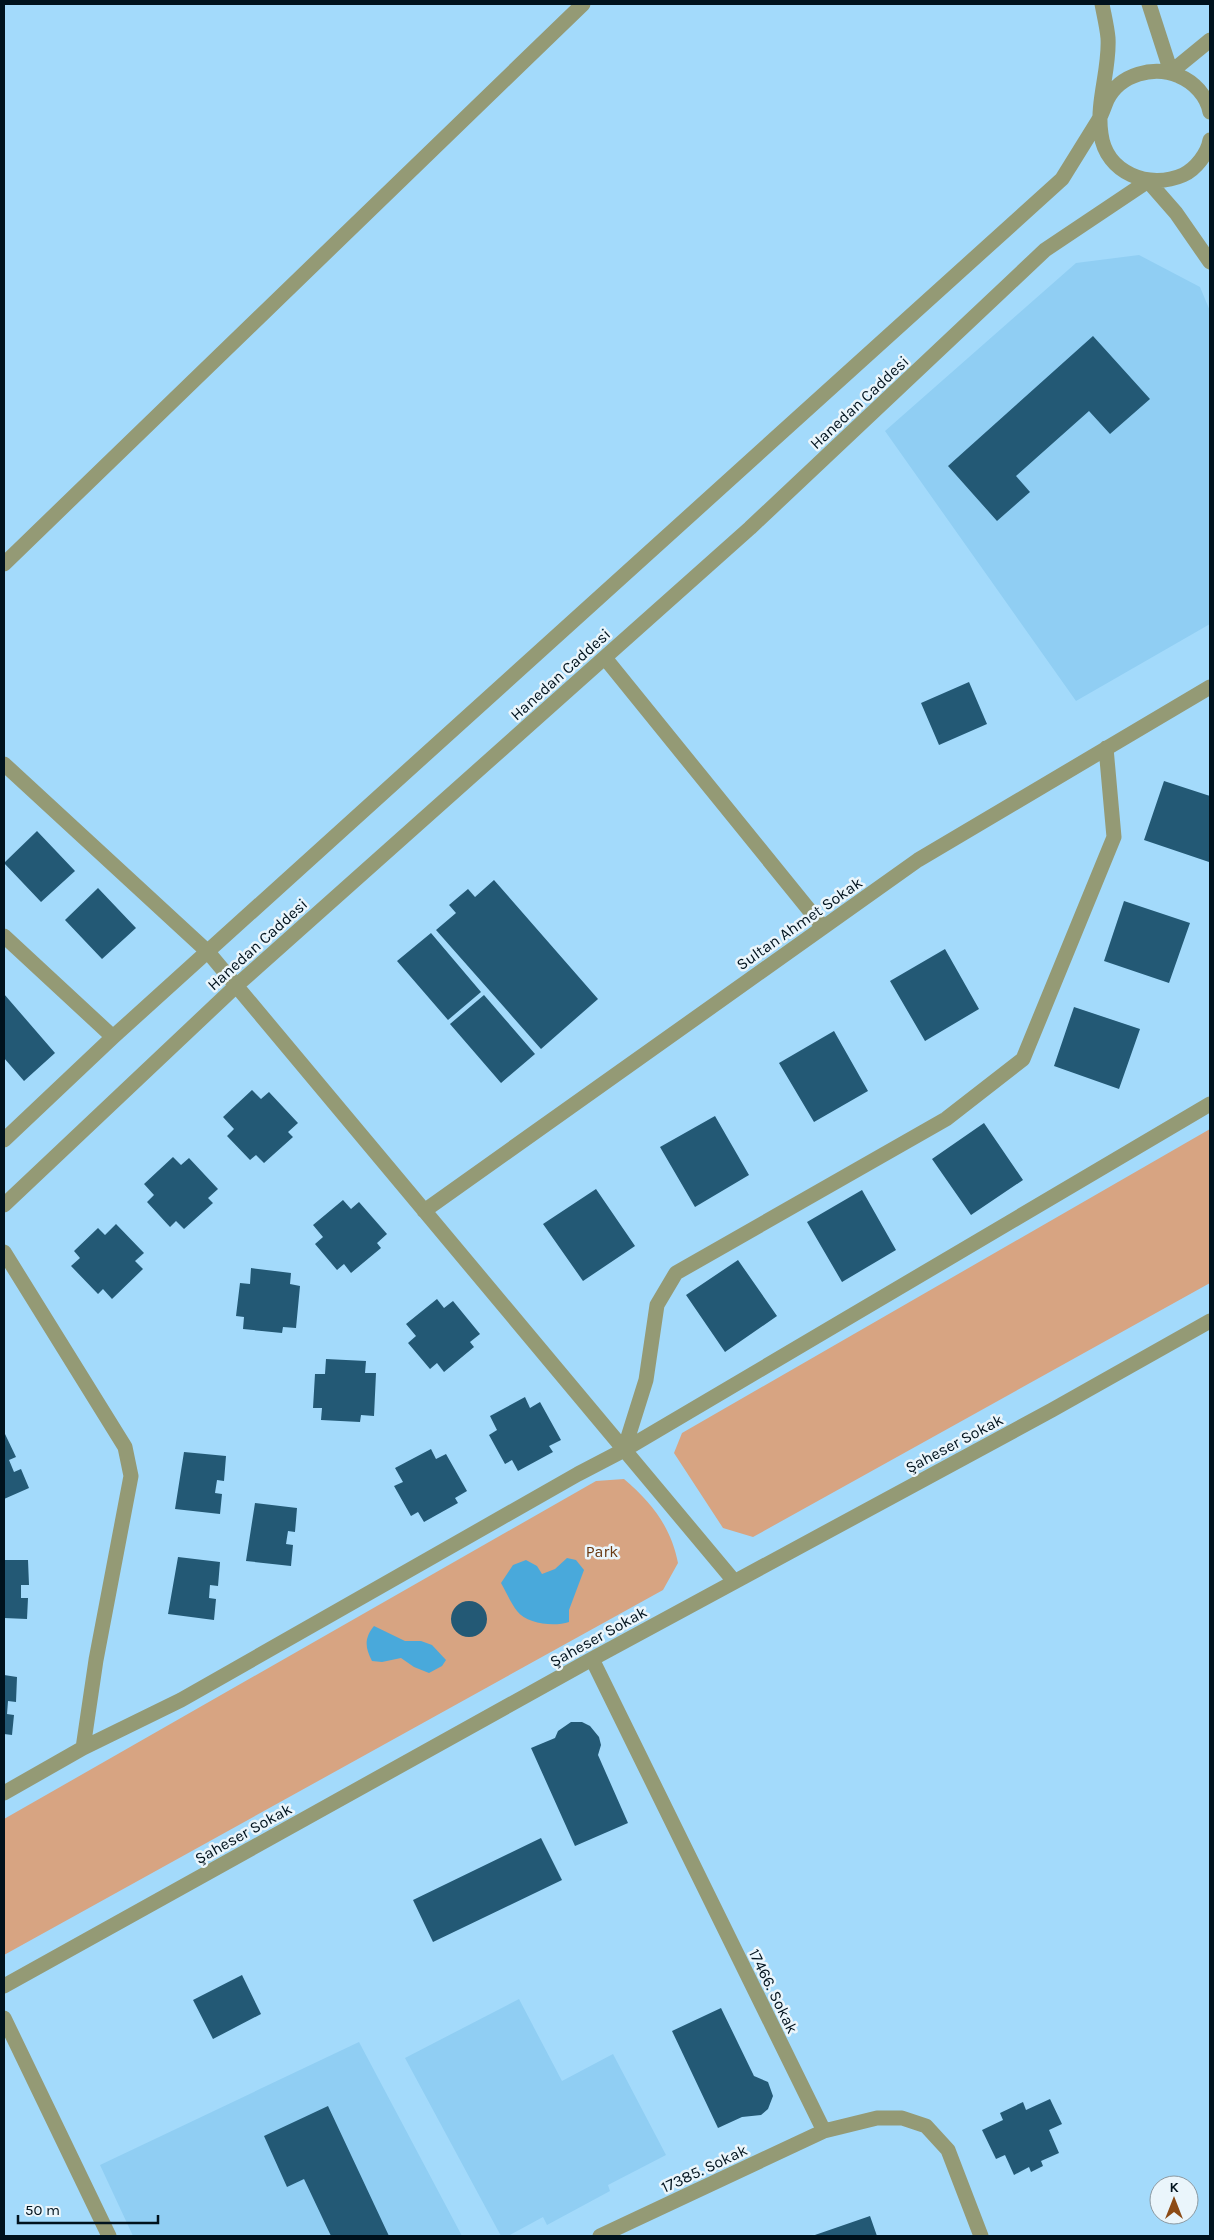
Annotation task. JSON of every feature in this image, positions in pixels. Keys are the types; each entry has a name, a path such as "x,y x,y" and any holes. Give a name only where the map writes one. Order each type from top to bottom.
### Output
{"street":[{"path":"4,564 583,4"},
{"path":"1102,4 1108,38 1101,134 1106,151 1116,165 1131,176 1148,181 1167,181 1185,174 1200,162 1210,140"},
{"path":"1149,4 1154,25 1171,72 1188,79 1201,92 1210,112"},
{"path":"1171,72 1210,40"},
{"name":"Hanedan Caddesi","path":"4,1140 113,1038 1062,179 1101,116 1108,99 1119,84 1135,74 1152,70 1171,72"},
{"path":"1148,181 1176,213 1210,262"},
{"name":"Hanedan Caddesi","path":"4,1205 236,986 750,528 1046,250 1148,181"},
{"path":"605,658 823,928"},
{"name":"Sultan Ahmet Sokak","path":"424,1211 918,860 1210,687"},
{"path":"624,1450 646,1380 657,1305 676,1273 946,1119 1023,1059 1114,837 1106,748"},
{"path":"4,764 208,952 734,1581"},
{"path":"4,936 113,1038"},
{"path":"4,1793 83,1748 181,1700 578,1474 624,1450 1210,1104"},
{"path":"4,1252 125,1447 131,1476 96,1660 83,1748"},
{"name":"Şaheser Sokak","path":"4,1986 592,1659 1052,1410 1210,1321"},
{"name":"17466. Sokak","path":"592,1659 824,2131"},
{"path":"4,2018 109,2236"},
{"path":"824,2131 877,2118 902,2118 926,2126 948,2150 981,2236"},
{"name":"17385. Sokak","path":"600,2236 824,2131"}],"shaded area":[{"path":"1139,255 1200,287 1210,311 1210,624 1076,701 885,431 1076,263"},
{"path":"567,1558 576,1560 584,1570 569,1610 569,1622 549,1624 534,1622 521,1615 501,1583 513,1565 526,1560 537,1566 542,1574 555,1569"},
{"path":"374,1626 405,1641 421,1641 432,1645 446,1660 442,1666 429,1673 414,1667 401,1658 382,1662 372,1661 368,1652 367,1639"},
{"path":"519,1999 562,2081 613,2054 666,2155 608,2185 610,2191 547,2225 543,2217 508,2236 501,2236 405,2058"},
{"path":"359,2042 462,2236 133,2236 100,2165"}],"green space":[{"path":"1210,1129 1210,1283 753,1537 723,1528 674,1453 682,1433"},
{"name":"Park","path":"624,1479 652,1507 671,1538 678,1563 663,1590 4,1955 4,1819 596,1481"}],"building":[{"path":"1093,336 1150,399 1110,434 1089,411 1016,476 1030,492 997,521 948,466"},
{"path":"969,682 987,724 939,745 921,703"},
{"path":"1164,781 1210,796 1209,862 1144,840"},
{"path":"37,831 75,871 41,902 4,863"},
{"path":"494,880 598,999 541,1049 436,930 456,913 449,905 468,889 475,897"},
{"path":"98,888 136,928 102,959 65,920"},
{"path":"1124,901 1190,923 1169,983 1104,961"},
{"path":"431,933 481,992 448,1020 397,961"},
{"path":"945,949 979,1009 925,1041 890,981"},
{"path":"4,994 55,1053 24,1081 4,1058"},
{"path":"484,995 535,1054 501,1083 450,1024"},
{"path":"1074,1007 1140,1029 1119,1089 1054,1066"},
{"path":"834,1031 868,1091 814,1122 779,1063"},
{"path":"252,1090 261,1099 269,1092 298,1123 288,1132 293,1137 264,1163 256,1155 250,1160 227,1136 234,1129 223,1117"},
{"path":"715,1116 749,1175 695,1207 660,1147"},
{"path":"984,1123 1023,1180 971,1215 932,1159"},
{"path":"173,1157 181,1165 189,1158 218,1189 208,1198 213,1203 184,1229 176,1221 170,1227 147,1202 154,1195 144,1184"},
{"path":"596,1189 635,1246 583,1281 543,1224"},
{"path":"862,1190 896,1250 842,1282 807,1222"},
{"path":"343,1200 351,1209 359,1202 387,1234 377,1243 381,1248 351,1273 344,1264 337,1270 315,1244 323,1237 313,1225"},
{"path":"116,1224 144,1253 135,1261 143,1269 112,1299 103,1289 98,1294 71,1266 80,1258 74,1251 98,1228 105,1235"},
{"path":"738,1260 777,1316 725,1352 686,1295"},
{"path":"251,1268 291,1273 290,1284 300,1286 296,1328 283,1327 282,1333 243,1329 244,1317 236,1316 240,1283 250,1284"},
{"path":"437,1299 444,1308 453,1301 480,1334 470,1342 474,1347 444,1372 437,1363 430,1369 408,1343 416,1336 406,1324"},
{"path":"326,1359 366,1361 365,1373 376,1373 374,1416 361,1415 360,1422 321,1420 322,1408 313,1408 315,1374 325,1374"},
{"path":"525,1397 530,1408 540,1402 561,1440 549,1446 553,1452 518,1471 512,1460 505,1464 489,1435 497,1430 490,1416"},
{"path":"5,1434 16,1457 9,1460 14,1472 21,1469 29,1488 4,1499"},
{"path":"431,1449 436,1459 446,1454 467,1491 455,1498 458,1503 424,1522 418,1512 411,1516 394,1486 403,1482 395,1468"},
{"path":"184,1452 226,1456 224,1481 217,1480 215,1493 222,1494 220,1514 175,1509"},
{"path":"255,1503 297,1508 295,1532 288,1531 286,1544 293,1545 291,1566 246,1561"},
{"path":"178,1557 220,1562 218,1586 210,1585 209,1598 216,1599 214,1620 168,1614"},
{"path":"4,1560 28,1560 29,1585 21,1585 21,1598 28,1598 27,1619 4,1618"},
{"path":"469,1601 476,1602 482,1606 486,1612 486,1626 482,1632 476,1636 469,1637 462,1636 456,1632 452,1626 451,1619 452,1612 456,1606 462,1602"},
{"path":"4,1675 17,1677 16,1702 8,1701 7,1714 14,1715 12,1735 4,1734"},
{"path":"571,1722 582,1722 590,1726 599,1737 601,1745 598,1755 628,1823 575,1846 531,1748 555,1738 558,1731"},
{"path":"541,1838 562,1880 433,1942 413,1900"},
{"path":"242,1975 261,2014 213,2039 193,2000"},
{"path":"721,2008 754,2076 768,2082 773,2096 768,2109 761,2115 742,2117 718,2128 672,2031"},
{"path":"1050,2099 1062,2124 1049,2130 1059,2153 1041,2161 1043,2166 1031,2172 1029,2167 1014,2175 1005,2155 996,2159 982,2130 1003,2120 1000,2113 1023,2102 1026,2110"},
{"path":"328,2106 389,2236 331,2236 304,2179 287,2187 264,2136"},
{"path":"870,2216 877,2236 812,2236"}]}
